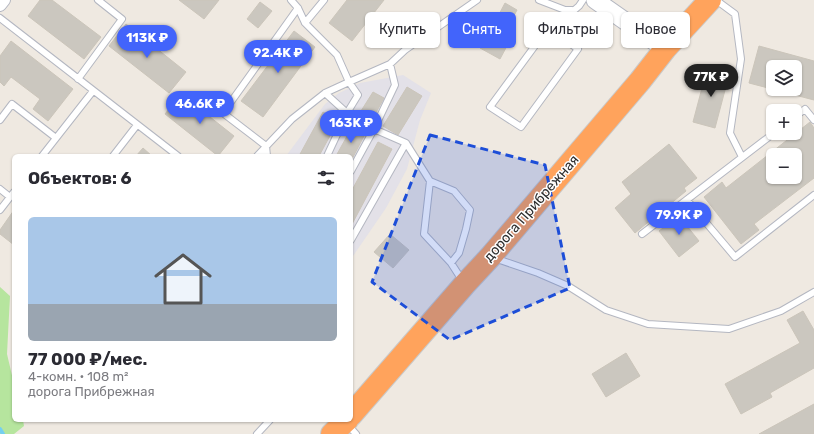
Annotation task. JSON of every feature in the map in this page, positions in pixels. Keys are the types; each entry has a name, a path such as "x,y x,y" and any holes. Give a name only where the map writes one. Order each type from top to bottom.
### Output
{"highway":[{"name":"дорога Прибрежная","path":"353,417 640,81 665,49 710,0"}],"street":[{"path":"0,5 4,0"},
{"path":"595,0 665,49"}],"lane":[{"path":"78,79 122,19 98,0"},
{"path":"291,0 298,8 305,23 337,55 358,95 347,113 328,154"},
{"path":"305,23 324,0"},
{"path":"259,154 292,119 325,93 390,64 405,50 477,0"},
{"path":"539,0 565,10 572,10 579,6 583,0"},
{"path":"716,0 735,14 741,59 730,133 742,157"},
{"path":"267,154 266,146 223,113 298,8"},
{"path":"0,18 175,154"},
{"path":"548,28 556,32 578,48 521,127 490,107 548,28"},
{"path":"353,167 374,129 395,85 390,64"},
{"path":"44,154 94,91"},
{"path":"325,93 347,113 374,129 406,143 430,181 454,190 470,210 460,253 451,263"},
{"path":"0,120 12,104 56,138"},
{"path":"802,111 805,109 814,120"},
{"path":"115,154 137,125"},
{"path":"642,234 766,139"},
{"path":"353,236 406,143"},
{"path":"430,181 424,234 451,263 465,284"},
{"path":"0,189 12,195 0,210"},
{"path":"687,200 735,256 814,195"},
{"path":"491,256 538,273 568,286 606,310 648,324 729,329 781,311 814,292"},
{"path":"257,434 268,422"}],"highlighted area":[{"path":"430,135 545,165 570,288 450,340 372,282"}],"shaded area":[{"path":"403,75 431,93 420,120 407,169 386,208 353,256 353,154 288,154 325,104 339,93 360,83"}],"green space":[{"path":"0,287 10,296 7,354 12,375 12,422 23,422 24,426 14,434 0,434"}],"building":[{"path":"40,0 52,0 101,37 84,59 28,16"},
{"path":"179,0 219,0 204,19"},
{"path":"347,0 384,0 375,12 365,12 365,24 352,41 329,23"},
{"path":"260,2 272,11 258,28 247,19"},
{"path":"505,3 517,10 516,12 500,12"},
{"path":"126,24 186,72 169,93 109,46"},
{"path":"294,31 315,47 263,117 241,101"},
{"path":"11,41 73,89 48,121 33,109 40,99 11,77 4,86 0,82 0,56"},
{"path":"759,46 814,61 814,100 799,96 802,96 802,60 766,60 766,87 749,83"},
{"path":"480,48 506,48 500,59"},
{"path":"707,69 729,75 715,128 693,122"},
{"path":"407,87 422,96 398,135 383,126"},
{"path":"373,92 384,98 373,118 361,111"},
{"path":"181,94 234,136 220,154 215,154 165,114"},
{"path":"323,112 338,121 320,154 300,154"},
{"path":"810,122 814,128 814,178 754,224 759,230 741,244 704,197 722,182 726,188 766,157 766,184 802,184 802,148 777,148 787,140 802,140 802,128"},
{"path":"351,129 364,136 353,157 353,154 337,154"},
{"path":"378,142 392,149 353,222 353,188"},
{"path":"669,144 697,178 684,188 686,191 635,233 615,208 631,194 622,182"},
{"path":"143,148 150,154 138,154"},
{"path":"12,213 12,243 0,234 0,230"},
{"path":"679,216 699,241 679,257 659,231"},
{"path":"390,234 409,250 393,268 374,252"},
{"path":"803,311 814,330 814,368 770,393 772,397 741,414 725,384 800,343 787,320"},
{"path":"626,353 640,376 606,397 592,374"},
{"path":"814,404 814,434 759,434"}],"waterway":[{"path":"0,429 3,434"}]}
